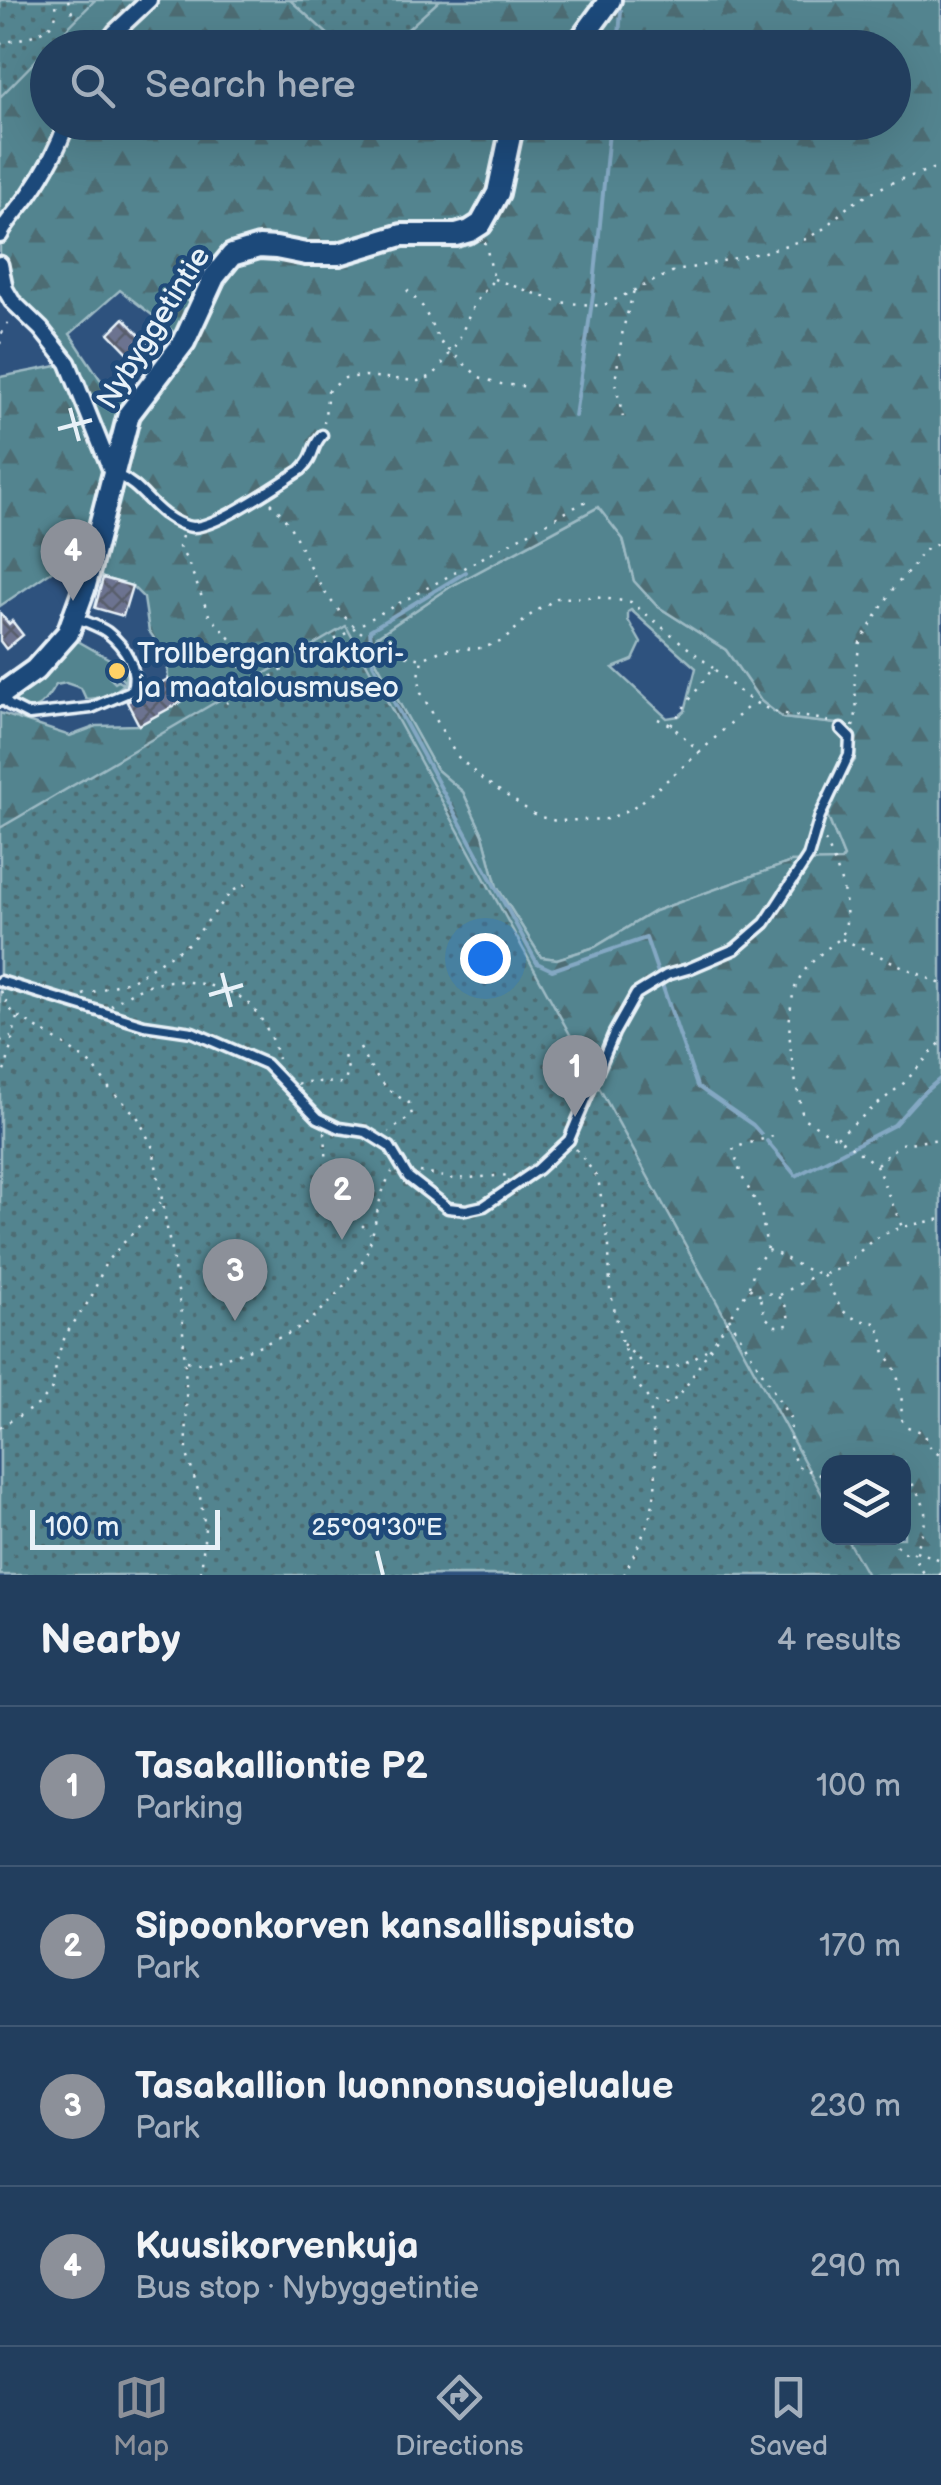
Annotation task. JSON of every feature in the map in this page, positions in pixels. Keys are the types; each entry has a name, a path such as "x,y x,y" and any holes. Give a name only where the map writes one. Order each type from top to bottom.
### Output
{"street":[{"path":"117,30 149,0"},
{"path":"588,30 610,0"},
{"path":"0,235 41,178 62,140"},
{"path":"481,224 498,193 509,140"},
{"name":"Nybyggetintie","path":"0,695 35,670 68,634 129,414 184,342 214,277 232,254 260,247 340,254 402,235 456,234 481,224"},
{"path":"0,264 12,301 68,363 112,473"}],"lane":[{"path":"112,473 133,482 164,514 194,528 223,517 301,470 312,460 314,443 322,434"},
{"path":"0,695 9,705 30,715 91,708 131,691 136,680 134,668 118,644 106,631 75,617"},
{"path":"0,981 144,1024 192,1032 266,1064 318,1118 339,1128 380,1138 418,1186 448,1208 484,1206 569,1140 614,1033 636,994 668,975 736,949 765,923 808,857 820,816 849,755 850,738 841,729"}],"path":[{"path":"43,30 54,20 58,8 55,0"},
{"path":"68,0 74,18"},
{"path":"0,44 30,37"},
{"path":"494,279 549,300 600,306 672,272 806,239 862,198 888,184 941,166"},
{"path":"481,224 494,279"},
{"path":"322,434 328,391 345,378 418,381 433,376 457,344 474,304 494,279"},
{"path":"623,417 615,382 623,329 635,288"},
{"path":"407,290 423,307 440,342 479,377 531,387"},
{"path":"0,344 3,330 18,307"},
{"path":"262,494 297,535 324,591 355,628 386,650 422,660 444,650 482,648 503,641 529,616 557,598 631,602 752,702 785,714 823,719 841,729"},
{"path":"226,703 590,499"},
{"path":"185,525 179,547 209,615 234,642 241,669 237,697"},
{"path":"850,738 858,710 854,679 860,642 922,552 941,542"},
{"path":"422,660 421,693 456,754 482,778 537,816 556,821 609,819 639,804 752,702"},
{"path":"670,725 712,668"},
{"path":"658,719 700,752"},
{"path":"818,826 838,866 847,919 841,938 810,964 796,984 790,1013 791,1055 804,1118 876,1165 902,1226"},
{"path":"78,1005 82,996 132,980 191,942 231,892 247,884"},
{"path":"841,938 941,984"},
{"path":"101,1012 158,982 204,984 246,1000 266,1024 285,1083 345,1082 348,1069 342,1049"},
{"path":"0,990 17,1016 94,1067 137,1116 153,1148 182,1314 186,1454 205,1528 201,1575"},
{"path":"0,1080 8,1064 17,1016"},
{"path":"0,1042 12,1036"},
{"path":"836,1138 904,1083 941,1042"},
{"path":"360,1048 371,1070 391,1094 409,1103 412,1115 380,1138"},
{"path":"325,1121 327,1168 338,1201 372,1234"},
{"path":"650,1401 664,1405 679,1396 749,1288 755,1268 767,1250 761,1211 740,1175 732,1148 780,1134"},
{"path":"876,1165 900,1144 941,1139"},
{"path":"569,1140 598,1178 609,1246 610,1290 622,1343 636,1381 650,1401 656,1459 653,1506 624,1575"},
{"path":"185,1361 203,1363 232,1355 302,1327 343,1286 366,1256 381,1189 401,1165 454,1178 530,1174"},
{"path":"0,1428 41,1403 52,1389 66,1334 90,1298 106,1262 162,1201"},
{"path":"778,1296 838,1268 874,1240 902,1226 941,1219"},
{"path":"767,1250 820,1274 846,1315 876,1324 885,1354 894,1364 905,1426 924,1433 930,1449 941,1456"},
{"path":"749,1288 758,1295 765,1317 776,1326 788,1325 790,1314 778,1296 769,1292 758,1295"},
{"path":"729,1318 790,1420 790,1449 797,1466 820,1475"},
{"path":"622,1343 648,1367 664,1369 708,1350"},
{"path":"911,1482 922,1498 927,1523 913,1555 925,1575"},
{"path":"896,1545 908,1556"},
{"path":"915,1551 941,1560"}],"green space":[{"path":"0,0 601,0 577,30 30,30 30,140 502,140 490,192 476,216 466,224 339,246 243,243 179,336 120,290 70,334 100,379 130,401 108,458 69,363 13,300 0,270"},
{"path":"0,0 95,0 66,30 30,30 30,66 0,97"},
{"path":"290,0 440,0 407,30 323,30"},
{"path":"620,0 941,0 941,1575 0,1575 0,713 70,736 97,726 139,725 180,702 168,679 167,657 149,631 144,598 132,586 103,578 95,571 136,418 220,281 237,261 247,257 473,238 514,140 911,140 911,30 597,30","holes":["598,507 623,539 634,581 657,606 726,650 761,701 783,718 846,725 855,760 823,805 844,857 841,861 791,862 655,911 595,947 557,959 541,957 497,887 483,835 463,792 436,769 376,661 376,637 450,587"]},
{"path":"67,364 107,465 93,543 0,606 0,377"},
{"path":"599,507 623,539 634,581 657,606 726,650 761,701 783,718 846,725 855,760 823,805 844,857 841,862 791,862 655,911 595,947 557,959 541,957 497,887 483,835 463,792 436,769 376,661 376,637 450,587","holes":["631,610 696,668 685,711 667,718 613,668 633,660 641,643 628,620 628,612"]},
{"path":"346,626 821,1492 821,1545 850,1545 867,1575 0,1575 0,828"},
{"path":"71,640 120,665 126,671 125,682 115,672 110,678 124,684 106,695 86,699 81,688 66,683 56,685 33,708 12,701 12,693"}],"building":[{"path":"124,318 151,347 136,361 109,333"},
{"path":"103,578 132,586 123,616 95,608"},
{"path":"0,613 23,635 6,649 0,641"},
{"path":"168,679 181,702 139,725 127,702"}],"waterway":[{"path":"619,30 621,11"},
{"path":"575,416 593,295 608,140"},
{"path":"466,572 370,630 373,664 537,963 552,970 646,938 697,1086 761,1134"},
{"path":"767,1141 796,1176 894,1125 941,1078"}],"place":[{"name":"Kuusikorvenkuja","path":"73,601"},
{"name":"Trollbergan traktori- ja maatalousmuseo","path":"117,671"},
{"name":"Tasakalliontie P2","path":"575,1117"},
{"name":"Sipoonkorven kansallispuisto","path":"342,1240"},
{"name":"Tasakallion luonnonsuojelualue","path":"235,1321"}]}
